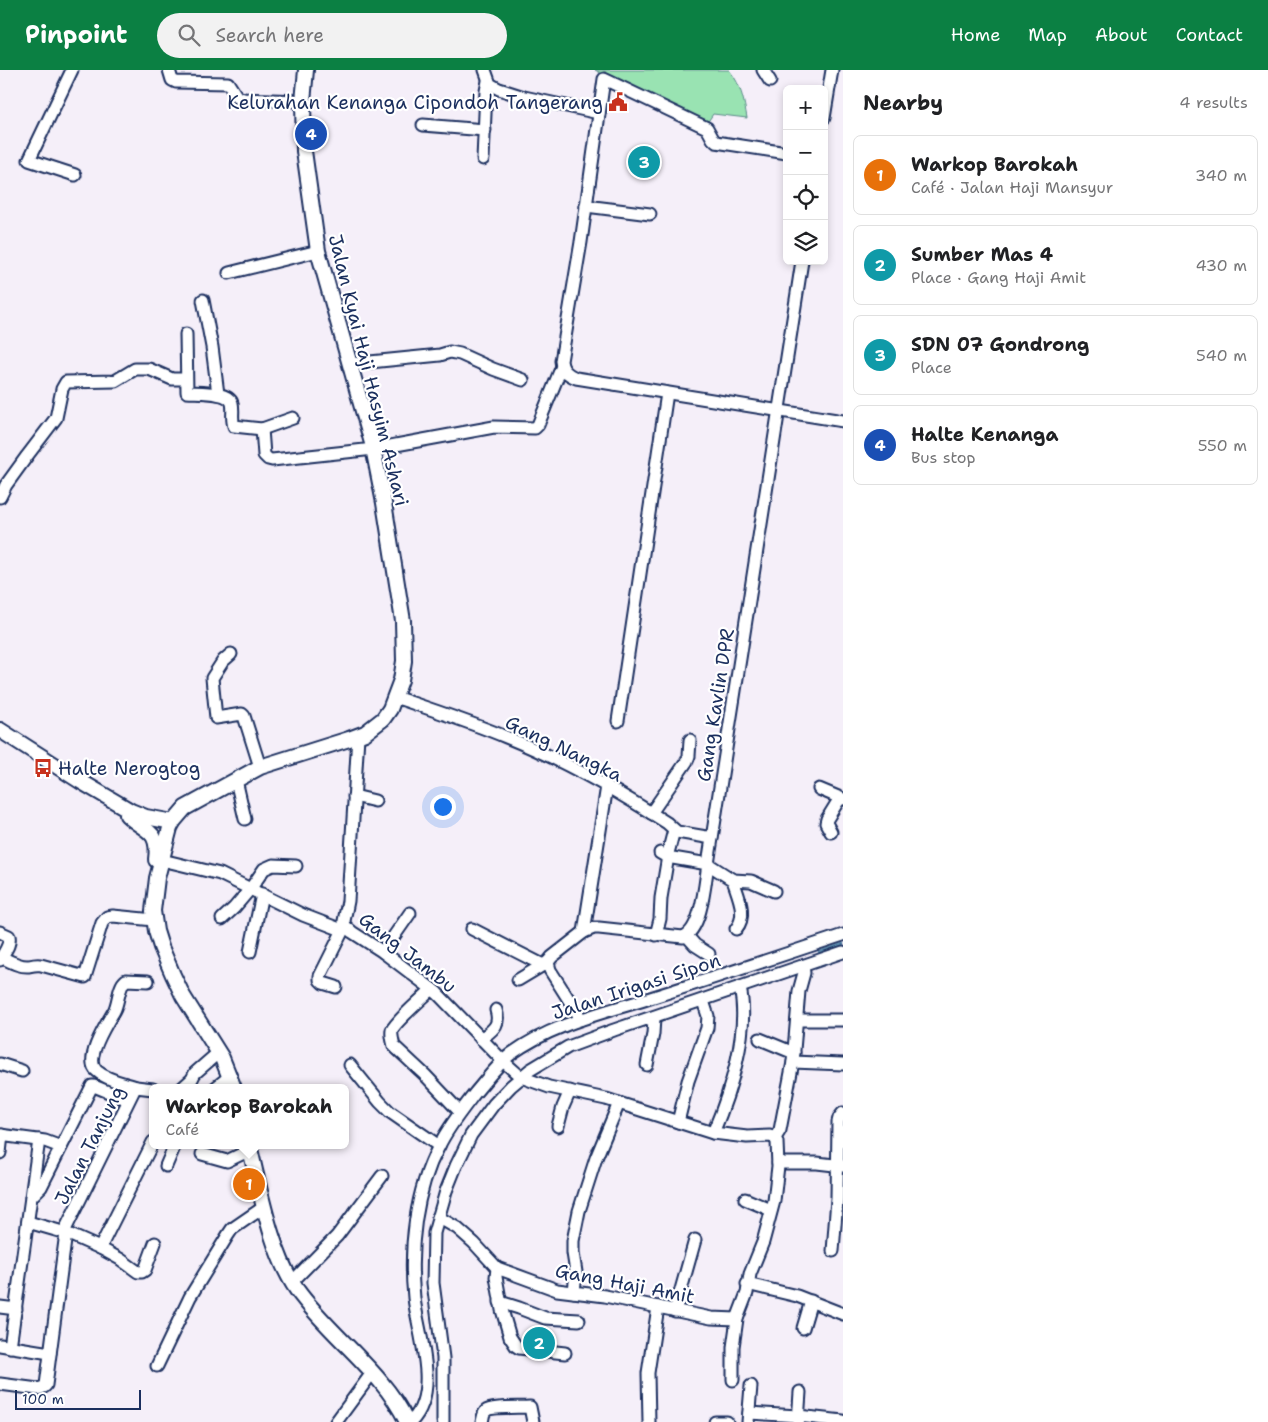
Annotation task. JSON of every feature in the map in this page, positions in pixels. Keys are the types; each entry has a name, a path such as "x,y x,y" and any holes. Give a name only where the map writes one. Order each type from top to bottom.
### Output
{"main road":[{"name":"Jalan Kyai Haji Hasyim Ashari","path":"173,822 190,804 260,767 358,736 372,728 390,709 401,680 404,661 403,621 374,449 318,251 304,151 303,101 306,70"},
{"path":"0,731 119,804 140,815 173,822 166,842 154,895 156,931 161,947 183,996 220,1055 232,1082"},
{"path":"119,804 129,817 154,836 157,845 155,862 158,878"},
{"path":"250,1149 264,1207 283,1265 292,1282 393,1398 407,1422"}],"street":[{"path":"72,70 29,160 75,175"},
{"path":"169,70 172,80 176,82 228,83 237,98 303,101"},
{"path":"763,70 770,81"},
{"path":"828,94 832,70"},
{"path":"486,76 494,87 516,94 599,113"},
{"path":"483,159 486,76"},
{"path":"783,152 716,142 707,128 604,79 561,361 562,366 565,371 576,378 843,421"},
{"path":"423,126 484,130"},
{"path":"586,206 650,214"},
{"path":"229,272 318,251"},
{"name":"Gang Kavlin DPR","path":"687,936 698,918 708,864 801,265"},
{"path":"204,304 218,394"},
{"path":"186,334 187,392 218,394 228,398 232,403 232,421 234,426 262,428 293,418"},
{"path":"350,364 434,356 450,352 460,354 523,380"},
{"path":"262,428 264,455 272,460 374,449 494,427 534,428 538,425 562,366"},
{"path":"0,497 11,477 56,418 62,389 66,382 115,381 135,369 149,369 172,379 186,379"},
{"path":"618,721 666,393"},
{"path":"231,654 223,661 212,678 216,718 242,714 244,716 260,767"},
{"name":"Gang Nangka","path":"396,697 506,737 566,764 607,786 667,823 674,830 712,838"},
{"name":"Gang Jambu","path":"358,736 348,901 343,928 383,952 432,989 519,1075 549,1087 606,1098 713,1133 746,1137 770,1136 775,1138"},
{"path":"651,813 687,760 690,740"},
{"path":"236,780 245,819"},
{"path":"584,932 607,786"},
{"path":"819,789 841,799 826,821 831,832"},
{"path":"354,796 375,801"},
{"path":"656,935 660,919 664,855 674,830"},
{"path":"664,855 708,864 733,880 751,881 774,891"},
{"path":"162,860 220,874 303,915 343,928 320,976 320,980 323,983 336,987"},
{"path":"222,919 234,908 268,866 296,866"},
{"path":"733,880 743,914 736,929"},
{"path":"250,952 262,894"},
{"path":"383,952 410,913"},
{"path":"0,932 9,936 10,939 1,959 20,965 41,965 83,978 85,977 102,923 108,917 154,920"},
{"path":"518,980 546,964 584,932 594,928 679,937 687,936 695,945 709,954"},
{"path":"472,929 546,964 581,1019"},
{"name":"Jalan Irigasi Sipon","path":"411,1422 417,1417 422,1408 426,1378 413,1284 412,1262 417,1214 430,1166 439,1146 460,1112 521,1048 561,1027 843,935"},
{"name":"Jalan Irigasi Sipon","path":"443,1422 442,1358 432,1263 434,1233 446,1191 456,1166 472,1135 494,1104 519,1075 568,1047 843,952"},
{"path":"733,1380 733,1347 737,1320 747,1293 747,1284 755,1259 763,1242 774,1201 778,1163 777,1142 775,1138 780,1130 793,1058 799,991 804,973 803,966"},
{"path":"136,1087 110,1079 96,1071 93,1064 95,1050 103,1029 118,1003 123,983 126,980 148,982"},
{"path":"713,1133 730,1088 742,1030 740,988"},
{"path":"432,989 392,1030 392,1041 394,1046 460,1112"},
{"path":"678,1122 688,1081 706,1028 708,1016 703,1001"},
{"path":"481,1039 498,1022 496,1010"},
{"path":"647,1065 654,1018"},
{"path":"796,1020 843,1020"},
{"path":"760,1040 793,1058 843,1064"},
{"path":"186,1084 195,1073 220,1055"},
{"path":"0,1064 22,1071"},
{"path":"350,1065 390,1112 439,1146"},
{"path":"32,1197 41,1187 92,1086 128,1100"},
{"name":"Jalan Tanjung","path":"0,1384 38,1389 44,1387 65,1233 128,1100 136,1087 149,1088"},
{"path":"558,1126 570,1091"},
{"path":"574,1292 576,1272 573,1241 579,1211 596,1158 619,1103"},
{"path":"833,1250 840,1166 838,1122 843,1113"},
{"path":"0,1153 1,1135 49,1142 61,1147"},
{"path":"39,1140 16,1309 5,1346 50,1353"},
{"path":"100,1248 150,1149"},
{"path":"166,1166 173,1149"},
{"path":"202,1154 227,1161 248,1149"},
{"path":"778,1163 817,1163 840,1166"},
{"path":"292,1282 336,1236 382,1176"},
{"path":"745,1198 771,1210"},
{"path":"156,1366 190,1297 228,1234 232,1229 264,1207"},
{"name":"Gang Haji Amit","path":"438,1217 457,1228 497,1268 557,1290 605,1296 711,1318 737,1320"},
{"path":"28,1222 65,1233 100,1248 138,1272 144,1270 155,1243"},
{"path":"675,1311 695,1240"},
{"path":"412,1262 414,1266 422,1270 427,1270 432,1263"},
{"path":"497,1268 496,1277 500,1302 510,1337 516,1346 519,1348 565,1353"},
{"path":"413,1284 418,1277 422,1276 431,1279 433,1283"},
{"path":"747,1284 797,1296 843,1314"},
{"path":"804,1328 811,1301"},
{"path":"500,1302 544,1318 579,1320"},
{"path":"0,1307 16,1309"},
{"path":"649,1422 648,1373 658,1307"},
{"path":"336,1422 372,1373"},
{"path":"751,1386 748,1418 843,1421"},
{"path":"798,1419 800,1392"},
{"path":"482,1422 486,1410 530,1407 533,1422"},
{"path":"715,1422 726,1422"}],"green space":[{"path":"595,70 729,70 739,87 747,118 713,114 705,126"}],"waterway":[{"path":"819,952 843,944"}],"place":[{"name":"Kelurahan Kenanga Cipondoh Tangerang","path":"618,102"},
{"name":"Halte Kenanga","path":"311,134"},
{"name":"SDN 07 Gondrong","path":"644,162"},
{"name":"Halte Nerogtog","path":"43,768"},
{"name":"Warkop Barokah","path":"249,1184"},
{"name":"Sumber Mas 4","path":"539,1343"}]}
